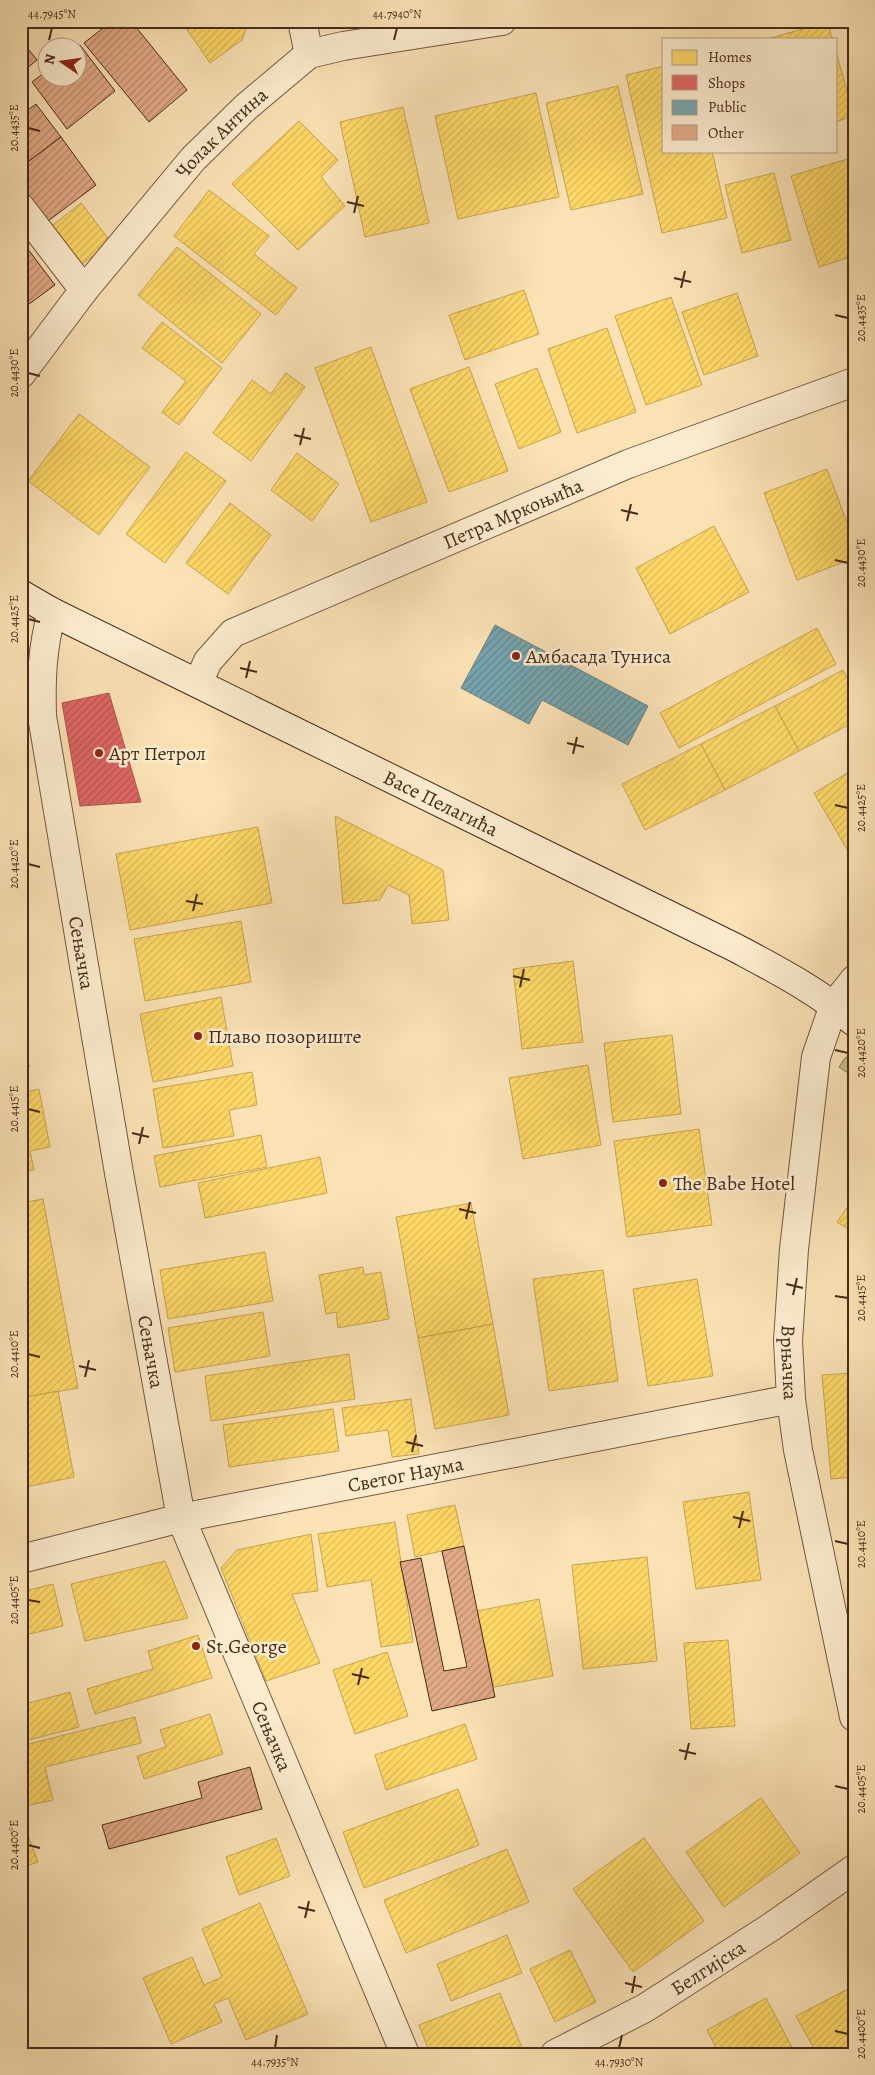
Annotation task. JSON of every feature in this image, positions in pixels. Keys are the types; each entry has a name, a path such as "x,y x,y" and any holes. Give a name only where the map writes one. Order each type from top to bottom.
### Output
{"street":[{"path":"302,21 309,54"},
{"name":"Чолак Антина","path":"21,374 84,290 193,160 246,107 309,54 343,46 502,21"},
{"path":"21,208 84,290"},
{"name":"Петра Мркоњића","path":"198,683 208,661 233,633 628,464 854,382"},
{"name":"Васе Пелагића","path":"21,594 52,612 736,948 792,978 844,1013"},
{"name":"Сењачка","path":"52,612 45,637 41,669 42,716 122,1193 181,1518 405,2054"},
{"name":"Врњачка","path":"854,980 844,1013 816,1057 794,1249 788,1341 791,1399 798,1450 854,1717"},
{"name":"Светог Наума","path":"21,1559 181,1518 791,1399"},
{"name":"Белгијска","path":"555,2054 646,2008 771,1927 854,1869"}],"green space":[{"path":"849,1056 854,1057 854,1077 839,1067 845,1058"}],"building: Homes":[{"path":"181,21 249,21 242,40 210,63"},
{"path":"828,22 832,38 771,38"},
{"path":"838,59 854,115 838,121"},
{"path":"662,66 662,152 712,152 727,218 662,233 626,75"},
{"path":"618,86 643,194 571,210 546,103"},
{"path":"536,93 559,197 458,219 435,116"},
{"path":"403,107 429,223 365,237 340,122"},
{"path":"299,121 338,160 321,177 345,206 298,250 232,184"},
{"path":"854,157 854,256 819,267 791,176"},
{"path":"774,173 791,240 742,253 725,185"},
{"path":"209,190 269,236 254,254 297,288 276,315 174,236"},
{"path":"81,203 111,242 78,267 49,228"},
{"path":"177,247 261,314 222,363 138,295"},
{"path":"524,290 539,334 465,360 449,315"},
{"path":"737,293 758,356 704,375 682,312"},
{"path":"671,297 702,385 646,405 615,316"},
{"path":"162,322 222,368 179,425 162,412 186,381 142,348"},
{"path":"607,328 636,412 577,433 548,349"},
{"path":"371,347 427,502 371,522 315,368"},
{"path":"469,367 508,471 449,492 410,389"},
{"path":"537,368 561,432 519,449 495,384"},
{"path":"286,373 305,387 251,461 213,433 252,380 271,394"},
{"path":"79,414 150,467 99,535 28,481"},
{"path":"186,452 226,481 165,563 126,534"},
{"path":"297,453 339,484 312,521 271,490"},
{"path":"827,469 854,541 854,558 797,580 764,493"},
{"path":"230,503 271,535 228,594 186,563"},
{"path":"714,526 749,592 670,634 636,568"},
{"path":"817,628 836,664 679,748 660,713"},
{"path":"843,670 854,691 854,722 799,751 775,706"},
{"path":"775,706 799,751 725,790 701,744"},
{"path":"701,744 725,790 645,830 622,784"},
{"path":"854,769 854,861 814,793"},
{"path":"335,816 443,870 449,920 412,924 409,895 388,885 380,900 343,904"},
{"path":"258,827 272,903 130,930 116,854"},
{"path":"241,921 251,982 145,1001 134,939"},
{"path":"573,961 583,1042 522,1049 513,969"},
{"path":"221,997 233,1066 153,1082 140,1014"},
{"path":"672,1035 681,1114 613,1122 604,1043"},
{"path":"588,1065 601,1145 523,1159 509,1078"},
{"path":"252,1072 257,1105 229,1110 234,1136 163,1148 153,1089"},
{"path":"39,1089 50,1147 30,1151 34,1170 21,1173 21,1093"},
{"name":"The Babe Hotel","path":"699,1129 712,1225 627,1237 614,1141"},
{"path":"261,1135 267,1167 160,1187 154,1156"},
{"path":"320,1157 327,1193 205,1218 198,1183"},
{"path":"854,1198 854,1233 837,1222"},
{"path":"43,1199 78,1388 21,1398 21,1203"},
{"path":"471,1203 493,1324 418,1338 396,1217"},
{"path":"265,1252 273,1301 168,1319 160,1270"},
{"path":"363,1267 364,1275 381,1272 389,1319 338,1328 336,1312 326,1314 319,1275"},
{"path":"603,1270 618,1381 549,1391 533,1279"},
{"path":"697,1279 713,1376 648,1386 633,1289"},
{"path":"263,1312 270,1356 175,1372 168,1328"},
{"path":"493,1324 509,1415 435,1429 418,1338"},
{"path":"349,1354 355,1399 211,1421 205,1376"},
{"path":"854,1373 854,1477 831,1479 822,1375"},
{"path":"58,1391 74,1477 21,1488 21,1398"},
{"path":"411,1399 419,1454 392,1457 388,1430 346,1436 342,1408"},
{"path":"333,1409 339,1451 229,1467 223,1425"},
{"path":"749,1492 761,1580 696,1589 683,1502"},
{"path":"455,1505 464,1546 415,1557 407,1515"},
{"path":"395,1522 413,1642 381,1647 371,1580 327,1587 318,1534"},
{"path":"311,1534 318,1591 292,1594 320,1663 266,1681 221,1568 237,1550"},
{"path":"647,1557 657,1661 583,1669 572,1565"},
{"path":"165,1561 188,1618 85,1641 71,1584"},
{"path":"53,1584 63,1626 21,1636 21,1592"},
{"path":"539,1599 553,1676 494,1687 477,1611"},
{"path":"198,1635 212,1678 95,1714 87,1689 153,1669 148,1651"},
{"path":"728,1640 735,1726 691,1729 684,1643"},
{"path":"387,1652 408,1716 355,1734 333,1670"},
{"path":"70,1692 79,1727 21,1742 21,1705"},
{"path":"210,1714 223,1754 144,1779 137,1756 166,1747 160,1730"},
{"path":"135,1717 141,1743 45,1767 53,1800 21,1807 21,1746"},
{"path":"465,1724 477,1759 386,1790 375,1755"},
{"path":"458,1789 479,1845 364,1888 343,1832"},
{"path":"761,1798 800,1853 724,1907 686,1852"},
{"path":"21,1817 38,1862 21,1868"},
{"path":"276,1838 290,1876 239,1895 226,1857"},
{"path":"644,1838 704,1921 633,1972 573,1889"},
{"path":"507,1849 529,1902 406,1953 384,1900"},
{"path":"260,1903 308,2014 246,2040 228,1998 214,2004 222,2022 171,2044 143,1978 192,1957 204,1985 222,1977 202,1929"},
{"path":"507,1935 522,1973 451,2001 437,1964"},
{"path":"570,1950 596,2002 555,2022 530,1969"},
{"path":"854,1986 854,2048 843,2054 817,2054 796,2016"},
{"path":"500,1993 523,2050 513,2054 430,2054 419,2025"},
{"path":"766,1998 795,2053 719,2054 707,2030"},
{"path":"22,2040 28,2054 21,2054"}],"building: Shops":[{"path":"109,693 141,802 80,806 62,703"}],"building: Public":[{"name":"Амбасада Туниса","path":"495,625 648,706 628,745 542,700 529,724 461,688"}],"building: Other":[{"path":"112,21 131,21 187,90 149,122 88,48 88,40"},
{"path":"21,40 37,60 21,73"},
{"path":"88,56 115,91 67,129 32,82 38,78 38,88 88,88"},
{"path":"36,104 61,137 21,167 21,115"},
{"path":"61,137 96,185 40,227 21,202 21,167"},
{"path":"21,240 55,285 21,310"},
{"path":"21,1032 29,1067 21,1069"},
{"path":"464,1546 495,1697 432,1711 400,1562 421,1558 444,1671 467,1667 442,1551"},
{"path":"250,1767 262,1809 109,1849 102,1825 202,1798 198,1782"}],"place":[{"name":"Амбасада Туниса","path":"516,656"},
{"name":"Арт Петрол","path":"99,753"},
{"name":"Плаво позориште","path":"198,1036"},
{"name":"The Babe Hotel","path":"663,1183"},
{"name":"St.George","path":"196,1646"}]}
